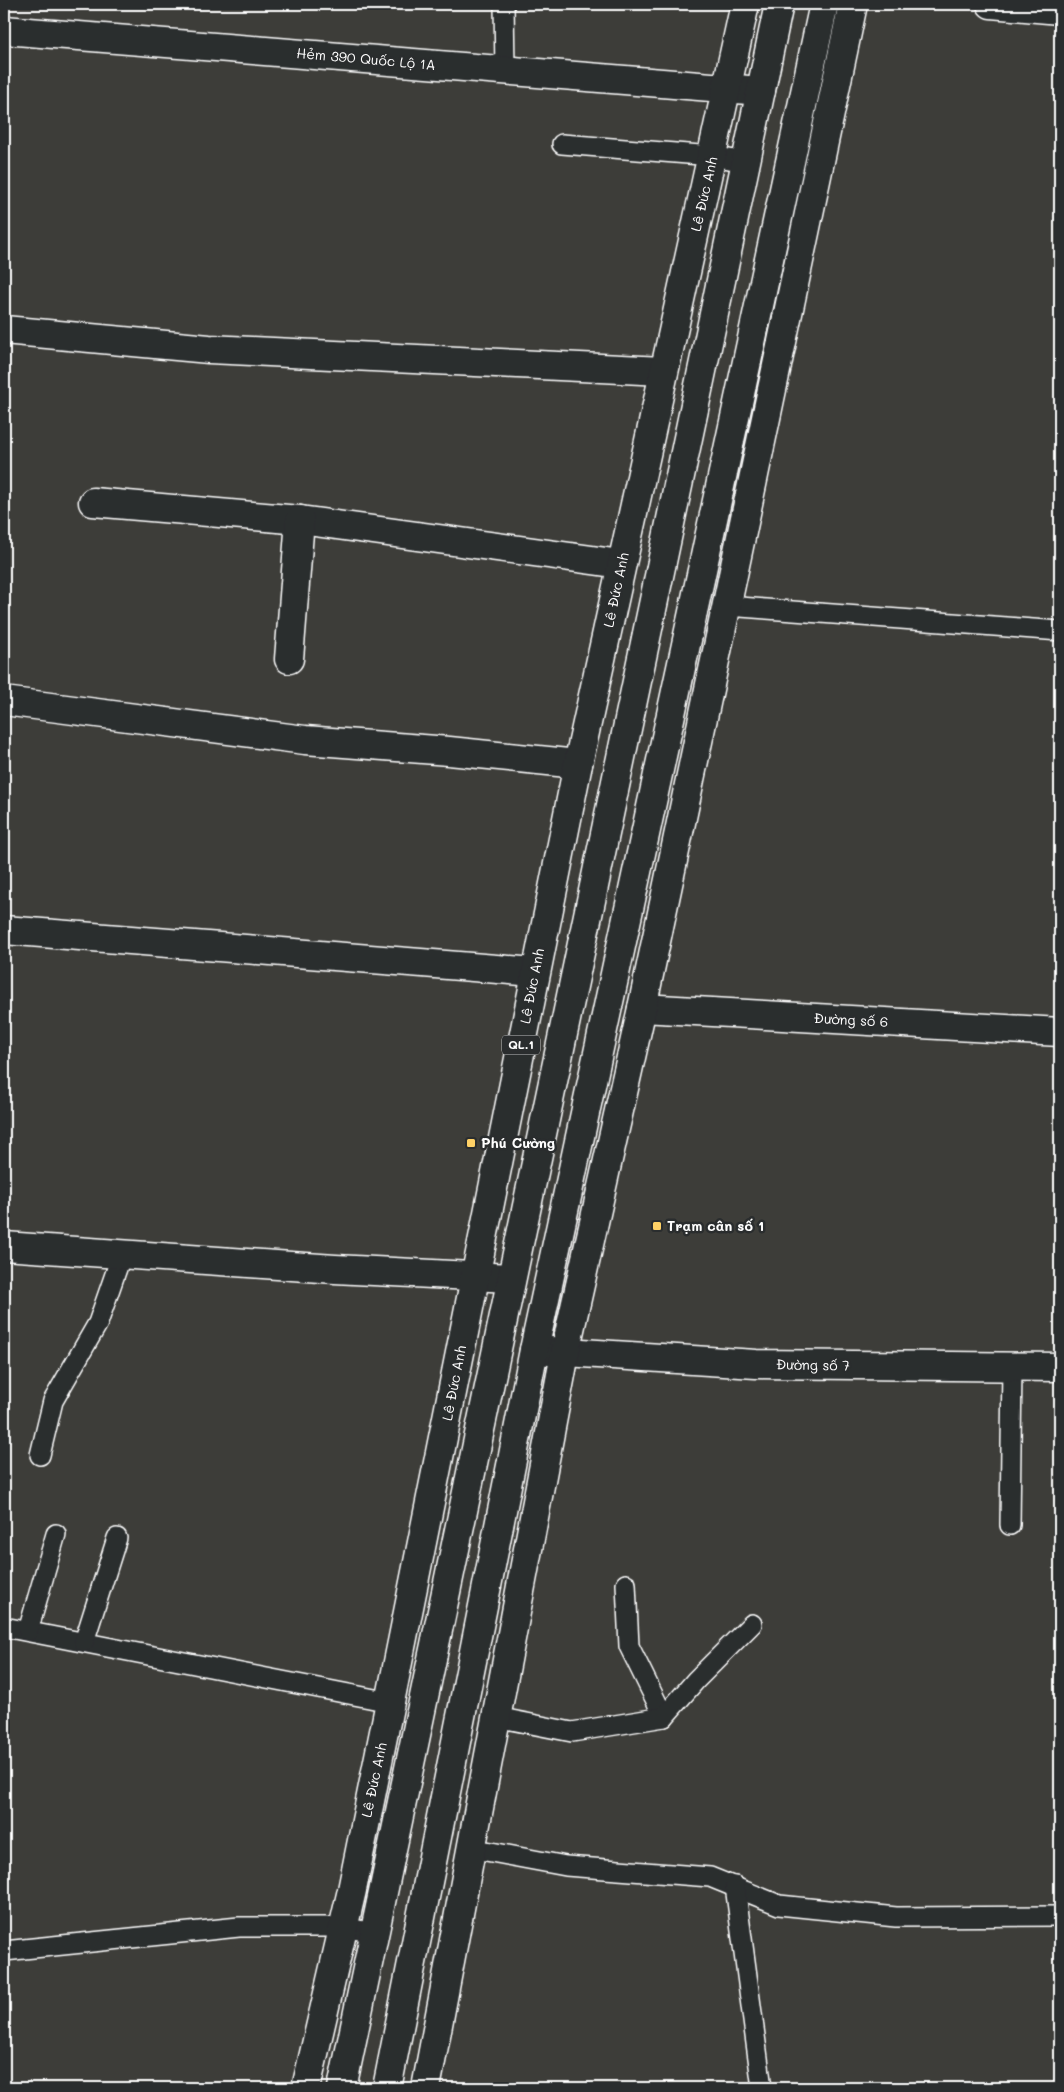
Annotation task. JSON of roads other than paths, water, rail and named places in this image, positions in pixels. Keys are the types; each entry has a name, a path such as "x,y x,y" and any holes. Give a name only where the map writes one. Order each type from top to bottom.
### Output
{"main road":[{"name":"Lê Đức Anh","path":"306,2088 343,1927 390,1702 578,764 745,4"},
{"name":"QL.1","path":"342,2088 744,162 779,4"},
{"path":"387,2088 534,1350 824,4"},
{"path":"426,2088 565,1353 642,1008 853,4"},
{"path":"991,4 1060,10"},
{"name":"Hẻm 390 Quốc Lộ 1A","path":"4,30 761,90"},
{"path":"4,330 209,349 663,371"},
{"path":"93,502 300,520 621,564"},
{"path":"289,658 300,520"},
{"path":"4,701 304,740 449,751 578,764"},
{"path":"4,930 535,972"},
{"name":"Đường số 6","path":"642,1008 1060,1032"},
{"path":"4,1246 335,1269 510,1278"},
{"name":"Đường số 7","path":"534,1350 756,1364 1060,1367"}],"lane":[{"path":"504,4 505,70"},
{"path":"562,144 712,156 744,162"},
{"path":"727,606 1060,631"},
{"path":"40,1455 53,1401 98,1323 122,1254"},
{"path":"1010,1525 1012,1367"},
{"path":"28,1631 56,1534"},
{"path":"84,1642 118,1538"},
{"path":"626,1584 629,1646 664,1717"},
{"path":"496,1717 572,1732 664,1717 696,1680 752,1624"},
{"path":"4,1626 390,1702"},
{"path":"470,1848 566,1866 710,1877 779,1905 896,1917 1060,1916"},
{"path":"734,1886 762,2088"},
{"path":"4,1951 238,1928 343,1927 374,1933"}],"place":[{"name":"Phú Cường","path":"471,1143"},
{"name":"Trạm cân số 1","path":"657,1226"}]}
